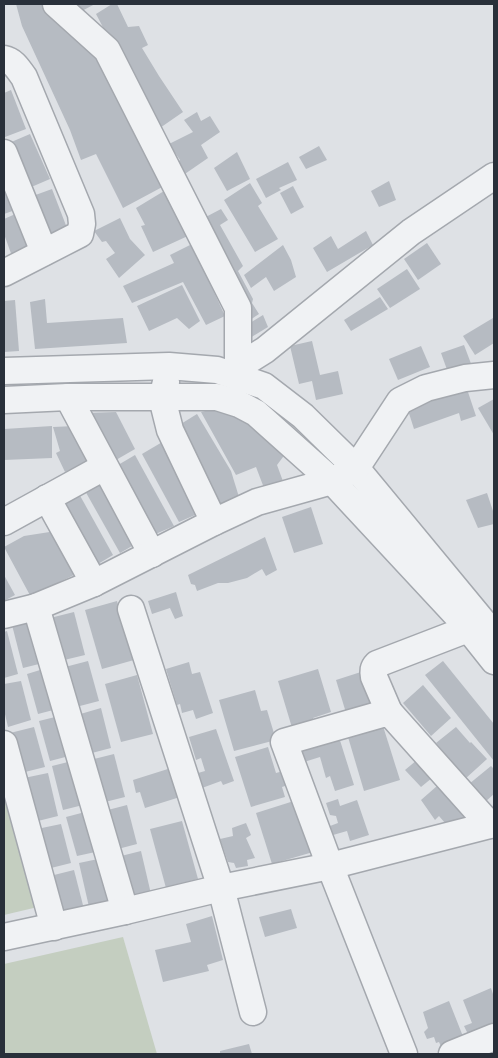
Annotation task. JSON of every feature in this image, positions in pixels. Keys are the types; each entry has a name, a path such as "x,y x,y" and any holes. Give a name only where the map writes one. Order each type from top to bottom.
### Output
{"street":[{"path":"56,4 107,50 238,308 237,372"},
{"path":"4,60 16,65 24,77 81,214 82,224 80,234 4,273"},
{"path":"4,153 44,252"},
{"path":"237,372 411,232 494,176"},
{"path":"169,366 162,398 170,430 214,522"},
{"path":"4,371 169,366 237,372 264,386 303,416 356,468 494,635"},
{"path":"4,615 36,607 94,583 256,502 332,480 356,468 400,401 426,388 465,378 494,375"},
{"path":"4,400 217,397 240,404 256,413 332,480 468,629 494,661"},
{"path":"68,398 152,554"},
{"path":"4,522 104,467"},
{"path":"47,498 94,583"},
{"path":"36,607 125,911"},
{"path":"130,609 221,888 253,1012"},
{"path":"4,937 221,888 330,866 492,824 389,712 373,671 377,664 468,629"},
{"path":"389,712 284,742 330,866 404,1054"},
{"path":"4,744 54,927"},
{"path":"452,1054 494,1037"}],"green space":[{"path":"4,784 42,906 4,915"},
{"path":"123,937 157,1054 4,1054 4,964"}],"building":[{"path":"16,4 44,4 89,46 119,94 166,185 123,208 96,154 81,160 70,130 22,26"},
{"path":"73,4 95,4 78,13"},
{"path":"112,4 117,4 128,27 139,26 148,45 142,48 183,112 157,130 96,14"},
{"path":"11,90 26,129 5,137 4,93"},
{"path":"197,112 201,121 210,116 220,132 201,145 208,158 179,178 173,166 180,160 169,144 193,132 184,120"},
{"path":"30,134 50,179 29,188 9,143"},
{"path":"319,146 327,160 306,169 299,157"},
{"path":"237,152 250,179 227,191 214,168"},
{"path":"288,162 297,180 279,188 281,190 266,198 256,179"},
{"path":"4,170 18,209 4,214"},
{"path":"389,181 396,200 379,207 371,191"},
{"path":"250,183 262,203 258,206 278,239 255,252 224,200"},
{"path":"293,186 304,207 291,214 280,193"},
{"path":"169,188 190,235 153,252 141,226 145,225 136,208"},
{"path":"52,189 67,228 46,236 30,197"},
{"path":"221,209 228,220 220,225 243,266 238,271 259,314 250,320 202,219"},
{"path":"20,212 35,251 13,259 4,234 4,219"},
{"path":"120,218 130,239 145,255 119,278 106,259 115,253 106,241 102,242 94,231"},
{"path":"366,231 373,245 327,272 313,248 331,236 338,249"},
{"path":"427,243 441,264 418,280 404,259"},
{"path":"192,244 225,316 206,325 183,282 132,303 123,286 174,263 170,255"},
{"path":"283,245 291,260 296,277 274,291 266,277 251,288 244,275"},
{"path":"407,269 420,289 390,308 377,289"},
{"path":"182,285 200,321 189,329 177,318 149,331 137,306"},
{"path":"380,297 388,309 351,331 344,320"},
{"path":"45,299 47,323 123,318 127,343 35,349 30,302"},
{"path":"15,300 19,351 4,352 4,301"},
{"path":"263,315 268,327 250,338 245,326"},
{"path":"493,318 494,343 475,355 463,336"},
{"path":"312,341 320,375 338,371 343,394 316,400 312,381 299,384 290,346"},
{"path":"464,345 473,369 450,378 441,353"},
{"path":"421,346 430,367 398,380 389,359"},
{"path":"465,383 476,416 461,421 459,413 414,429 406,404"},
{"path":"494,399 494,435 478,408"},
{"path":"218,408 235,415 289,449 277,465 284,484 264,488 256,467 236,475 201,412"},
{"path":"116,412 135,449 109,464 85,413"},
{"path":"197,414 231,471 239,497 219,507 176,427"},
{"path":"52,426 52,458 4,460 4,429"},
{"path":"75,426 96,463 79,475 74,468 65,472 56,453 60,451 53,427"},
{"path":"164,441 202,512 179,522 142,454"},
{"path":"135,455 174,526 151,536 113,468"},
{"path":"105,478 139,542 120,553 84,489"},
{"path":"78,492 113,555 93,567 58,503"},
{"path":"487,493 494,514 494,524 478,528 466,500"},
{"path":"311,507 323,544 294,553 282,517"},
{"path":"56,531 76,574 49,587 51,588 32,599 4,547 24,536"},
{"path":"265,537 277,570 266,576 262,569 247,578 228,583 218,583 197,591 195,585 191,584 188,575"},
{"path":"4,575 15,595 4,601"},
{"path":"176,592 183,616 175,619 170,608 152,614 148,601"},
{"path":"117,601 134,660 102,669 85,610"},
{"path":"74,612 85,655 60,661 50,618"},
{"path":"36,619 47,662 23,668 12,625"},
{"path":"7,631 18,674 4,678 4,632"},
{"path":"88,661 99,701 76,707 65,667"},
{"path":"443,661 494,724 494,761 425,675"},
{"path":"189,662 192,674 200,672 213,713 196,719 193,710 182,713 180,704 177,705 166,669"},
{"path":"50,667 61,708 38,714 27,674"},
{"path":"318,669 331,712 313,718 315,725 293,731 278,681"},
{"path":"364,671 374,708 347,716 336,680"},
{"path":"137,675 153,734 121,742 105,684"},
{"path":"21,681 31,720 8,727 4,710 4,684"},
{"path":"423,685 451,718 431,736 403,703"},
{"path":"255,690 261,711 267,710 276,740 234,751 219,700"},
{"path":"101,708 111,748 88,754 77,715"},
{"path":"63,715 73,755 50,761 39,721"},
{"path":"383,726 400,780 364,791 348,737"},
{"path":"34,727 45,767 21,773 10,733"},
{"path":"456,727 487,759 465,779 449,762 451,761 436,743"},
{"path":"216,729 234,781 223,785 221,781 202,788 198,773 205,771 201,758 196,760 189,737"},
{"path":"338,734 354,785 335,791 330,776 326,778 320,757 304,762 299,747"},
{"path":"268,747 276,773 287,770 291,784 282,787 285,797 251,807 235,757"},
{"path":"114,754 125,797 101,803 90,760"},
{"path":"423,755 438,773 421,787 405,770"},
{"path":"76,760 87,804 63,810 52,766"},
{"path":"491,766 494,769 494,794 485,802 469,784"},
{"path":"171,768 180,797 145,808 140,792 136,793 133,780"},
{"path":"48,773 58,816 34,822 24,778"},
{"path":"445,779 475,814 452,831 439,816 435,820 421,800"},
{"path":"338,799 340,806 357,800 369,835 350,841 347,831 333,835 330,826 338,823 336,816 330,815 326,803"},
{"path":"297,800 313,852 272,864 256,813"},
{"path":"127,805 137,844 114,850 104,811"},
{"path":"89,811 100,851 77,856 66,817"},
{"path":"182,821 198,879 166,888 150,829"},
{"path":"246,823 251,835 246,838 255,858 247,860 248,866 236,868 234,863 228,862 220,839 233,836 232,828"},
{"path":"61,824 71,863 47,869 37,829"},
{"path":"141,851 151,894 127,900 117,857"},
{"path":"103,858 114,901 89,907 79,863"},
{"path":"74,870 85,913 60,919 50,876"},
{"path":"291,909 297,928 265,937 259,917"},
{"path":"212,916 223,960 207,965 209,971 163,982 155,950 191,942 186,924"},
{"path":"491,988 494,997 494,1030 469,1036 464,1026 472,1023 463,1000"},
{"path":"449,1001 464,1039 442,1049 439,1042 436,1043 434,1037 427,1039 424,1032 428,1028 423,1012"},
{"path":"249,1044 252,1054 220,1054 220,1051"}]}
